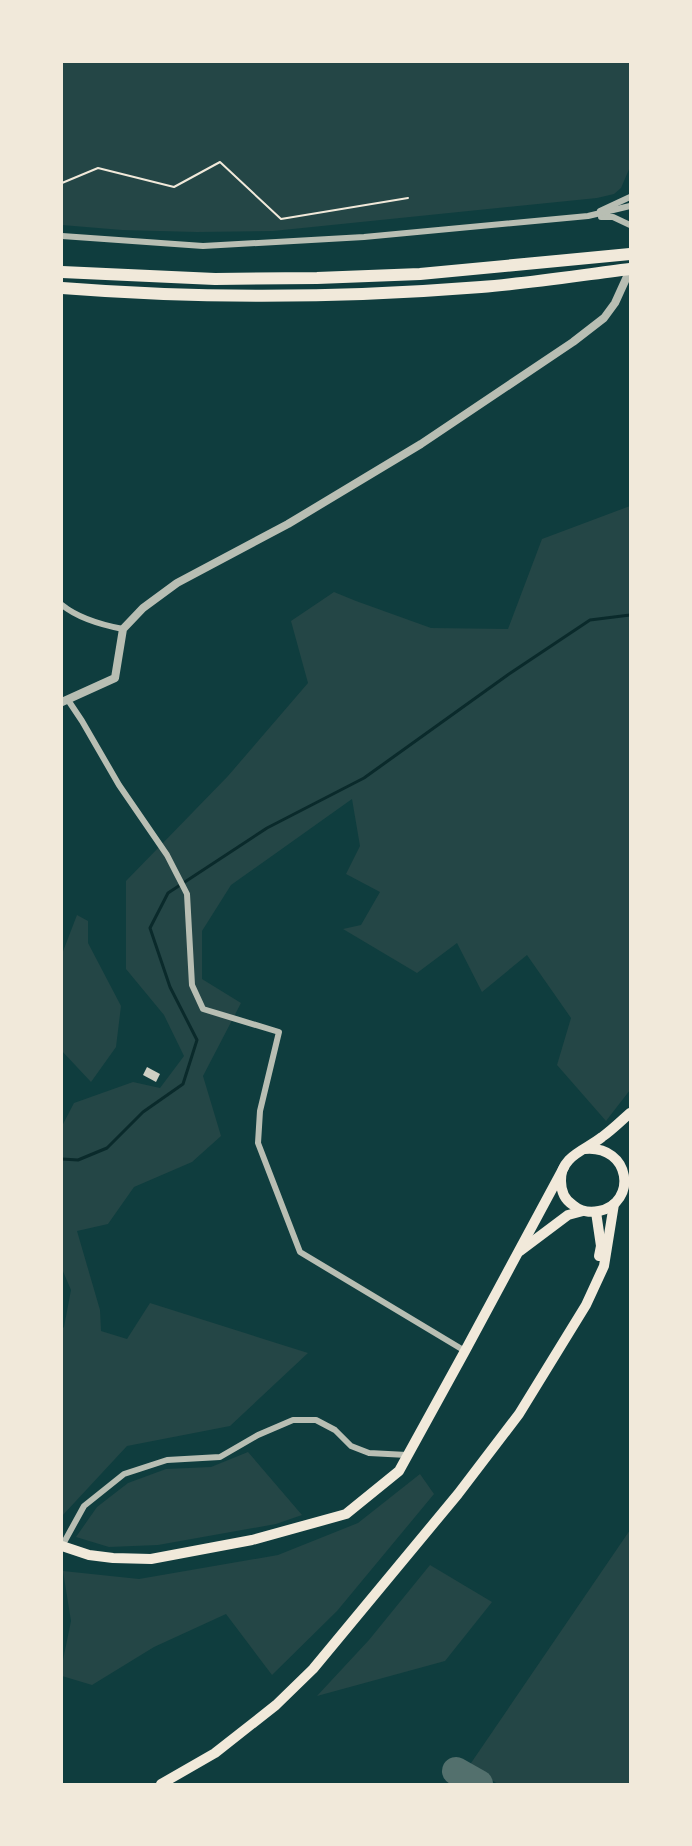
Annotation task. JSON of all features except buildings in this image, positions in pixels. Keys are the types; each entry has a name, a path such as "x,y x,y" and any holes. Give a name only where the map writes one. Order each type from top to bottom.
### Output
{"highway":[{"path":"62,273 215,279 317,278 420,274 625,255"},
{"path":"62,288 176,294 330,296 482,287 630,269"},
{"path":"62,1546 89,1555 151,1559 252,1540 346,1514 399,1471 569,1159 602,1138 630,1113"},
{"path":"518,1253 568,1215 583,1211 605,1210 621,1196 624,1174 614,1156 605,1151 585,1149"},
{"path":"624,1174 630,1162"},
{"path":"564,1167 561,1188 573,1206 583,1211"},
{"path":"160,1785 215,1753 276,1706 313,1669 458,1494 519,1414 586,1305 604,1266 614,1204"},
{"path":"586,1305 601,1246 596,1212"}],"street":[{"path":"588,216 630,197"},
{"path":"588,216 630,206"},
{"path":"62,236 203,246 364,237 588,216 613,217 630,225"},
{"path":"465,1351 300,1252 258,1143 260,1111 279,1032 203,1009 192,985 187,894 167,855 119,786 82,721 65,701 115,678 123,629 143,608 177,583 288,524 421,444 573,342 604,318 615,303 630,269"},
{"path":"62,605 72,613 123,629"},
{"path":"62,1546 84,1506 124,1474 167,1460 220,1457 258,1435 293,1420 316,1420 335,1430 351,1446 369,1453 408,1455"}],"path":[{"path":"62,183 98,168 174,187 220,162 281,219 408,198"}],"shaded area":[{"path":"62,62 630,62 630,167 621,188 614,194 597,198 273,231 122,230 62,225"},
{"path":"630,506 630,1090 606,1121 557,1065 571,1018 527,955 482,992 457,943 417,973 343,929 361,925 380,892 346,874 360,846 352,799 231,885 202,931 202,979 241,1003 203,1076 221,1136 192,1162 134,1187 108,1224 77,1231 100,1310 101,1331 127,1339 150,1303 308,1353 230,1426 127,1446 62,1516 62,1329 71,1290 62,1269 62,1126 74,1103 133,1082 160,1088 184,1056 164,1015 126,969 126,881 228,776 308,683 291,621 334,592 431,628 508,629 542,539"},
{"path":"77,915 88,921 88,943 121,1006 116,1047 91,1082 62,1051 62,954"},
{"path":"248,1452 302,1515 276,1524 158,1545 109,1547 76,1537 97,1507 128,1483 166,1469 211,1467"},
{"path":"420,1474 434,1494 337,1611 272,1675 226,1614 154,1647 92,1685 62,1676 71,1621 63,1571 139,1579 278,1555 358,1523"},
{"path":"630,1530 630,1784 498,1784 469,1766"},
{"path":"430,1565 492,1602 445,1661 317,1696 369,1640"}],"waterway":[{"path":"62,1159 78,1160 107,1148 143,1112 183,1084 197,1040 170,987 150,928 168,893 267,828 364,778 509,674 590,620 630,615"}],"taxiway":[{"path":"456,1771 479,1784"}]}
